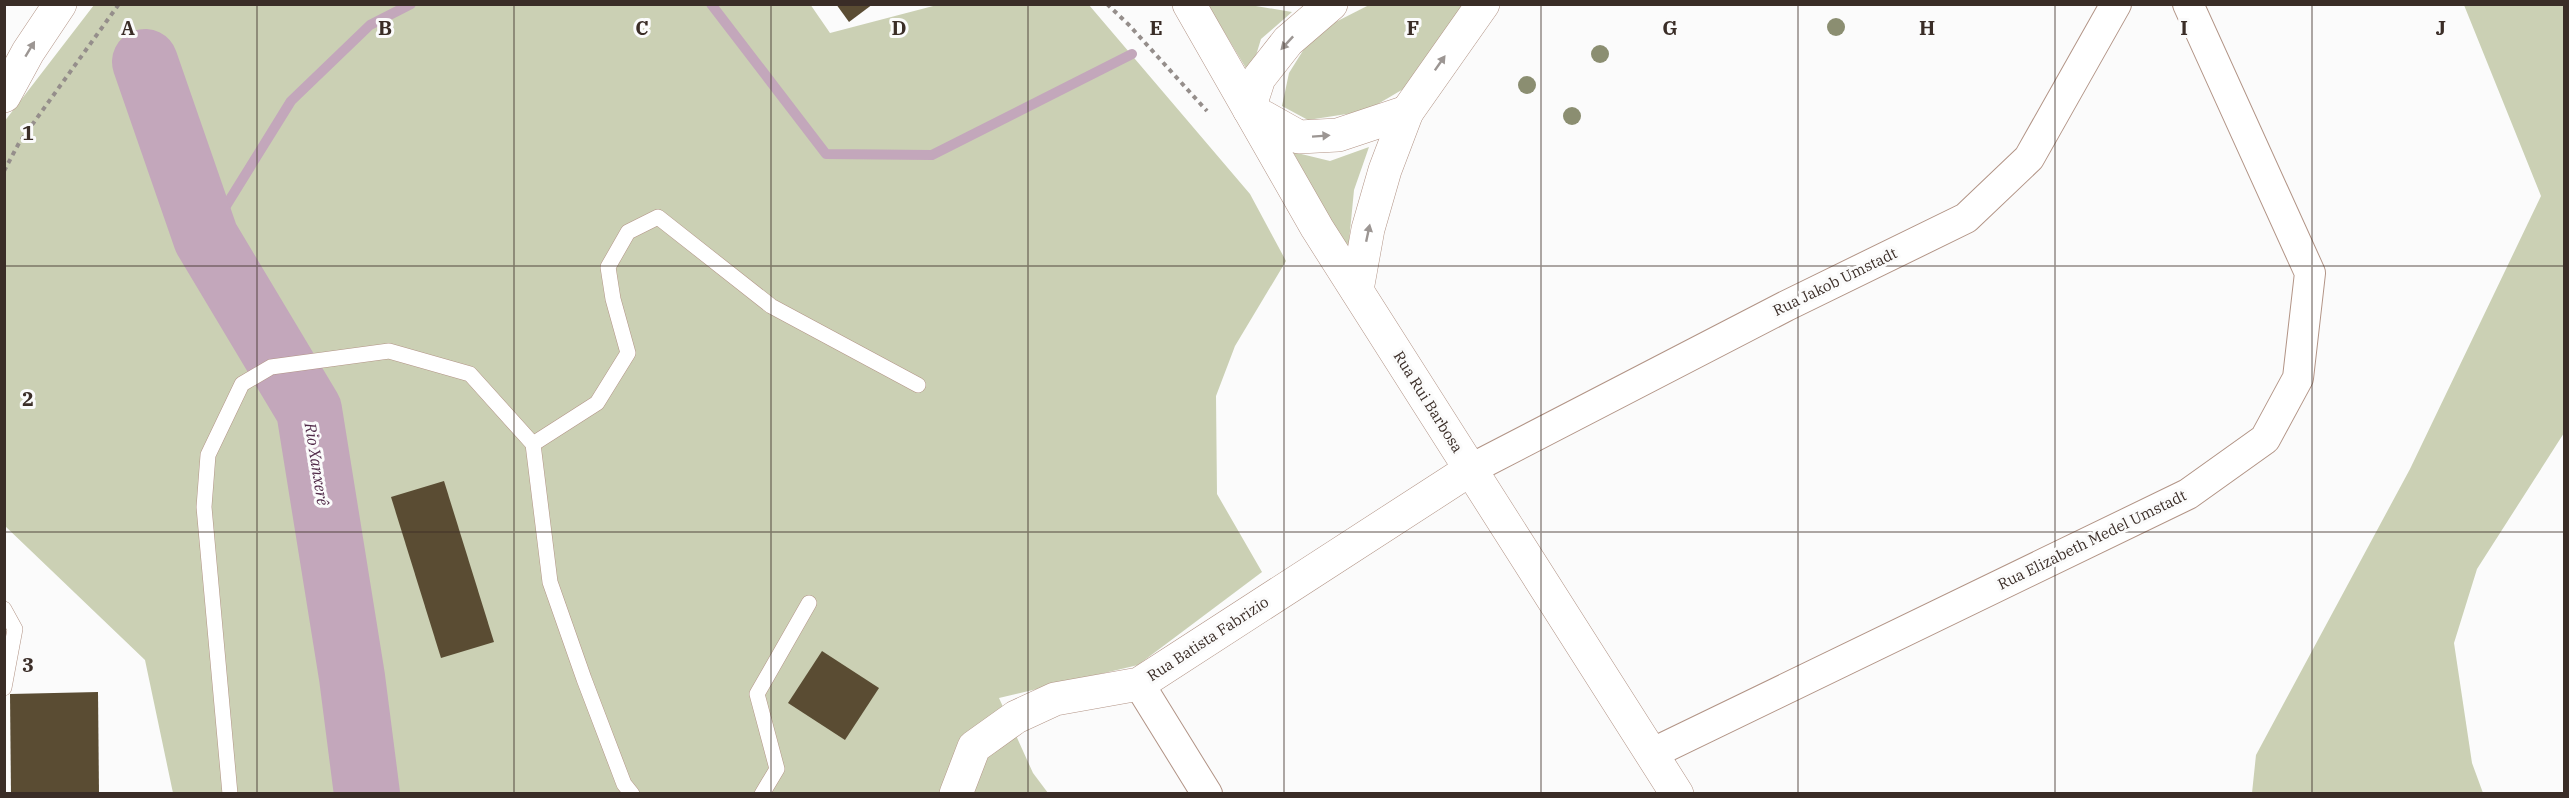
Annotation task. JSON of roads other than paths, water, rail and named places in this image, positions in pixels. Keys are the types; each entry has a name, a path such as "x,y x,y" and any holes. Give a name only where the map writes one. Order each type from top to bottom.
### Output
{"main road":[{"path":"4,96 28,52 60,4"},
{"name":"Rua Rui Barbosa","path":"1189,4 1317,228 1677,794"},
{"path":"1331,4 1288,41 1259,78 1249,109 1299,137 1338,135 1407,112"},
{"path":"1357,290 1368,229 1382,180 1407,112 1483,4"},
{"name":"Rua Batista Fabrizio","path":"956,794 974,747 1016,717 1055,699 1138,684 1471,470"}],"street":[{"name":"Rua Jakob Umstadt","path":"1471,470 1786,306 1966,218 2029,158 2116,4"},
{"name":"Rua Elizabeth Medel Umstadt","path":"1651,754 2188,494 2265,439 2298,378 2310,273 2188,4"},
{"path":"1138,684 1207,794"}],"lane":[{"path":"533,444 597,403 628,353 613,299 608,267 628,232 658,217 771,306 918,385"},
{"path":"231,794 204,507 208,455 242,384 271,367 388,351 470,374 533,444 550,582 624,784 633,794"},
{"path":"762,794 777,769 757,694 809,603"},
{"path":"4,609 15,629 4,688"}],"waterway":[{"path":"206,238 291,101 370,25 411,4"},
{"path":"711,4 826,154 932,155 1132,54"},
{"name":"Rio Xanxerê","path":"145,62 206,238 309,410 352,677 367,794"}]}
